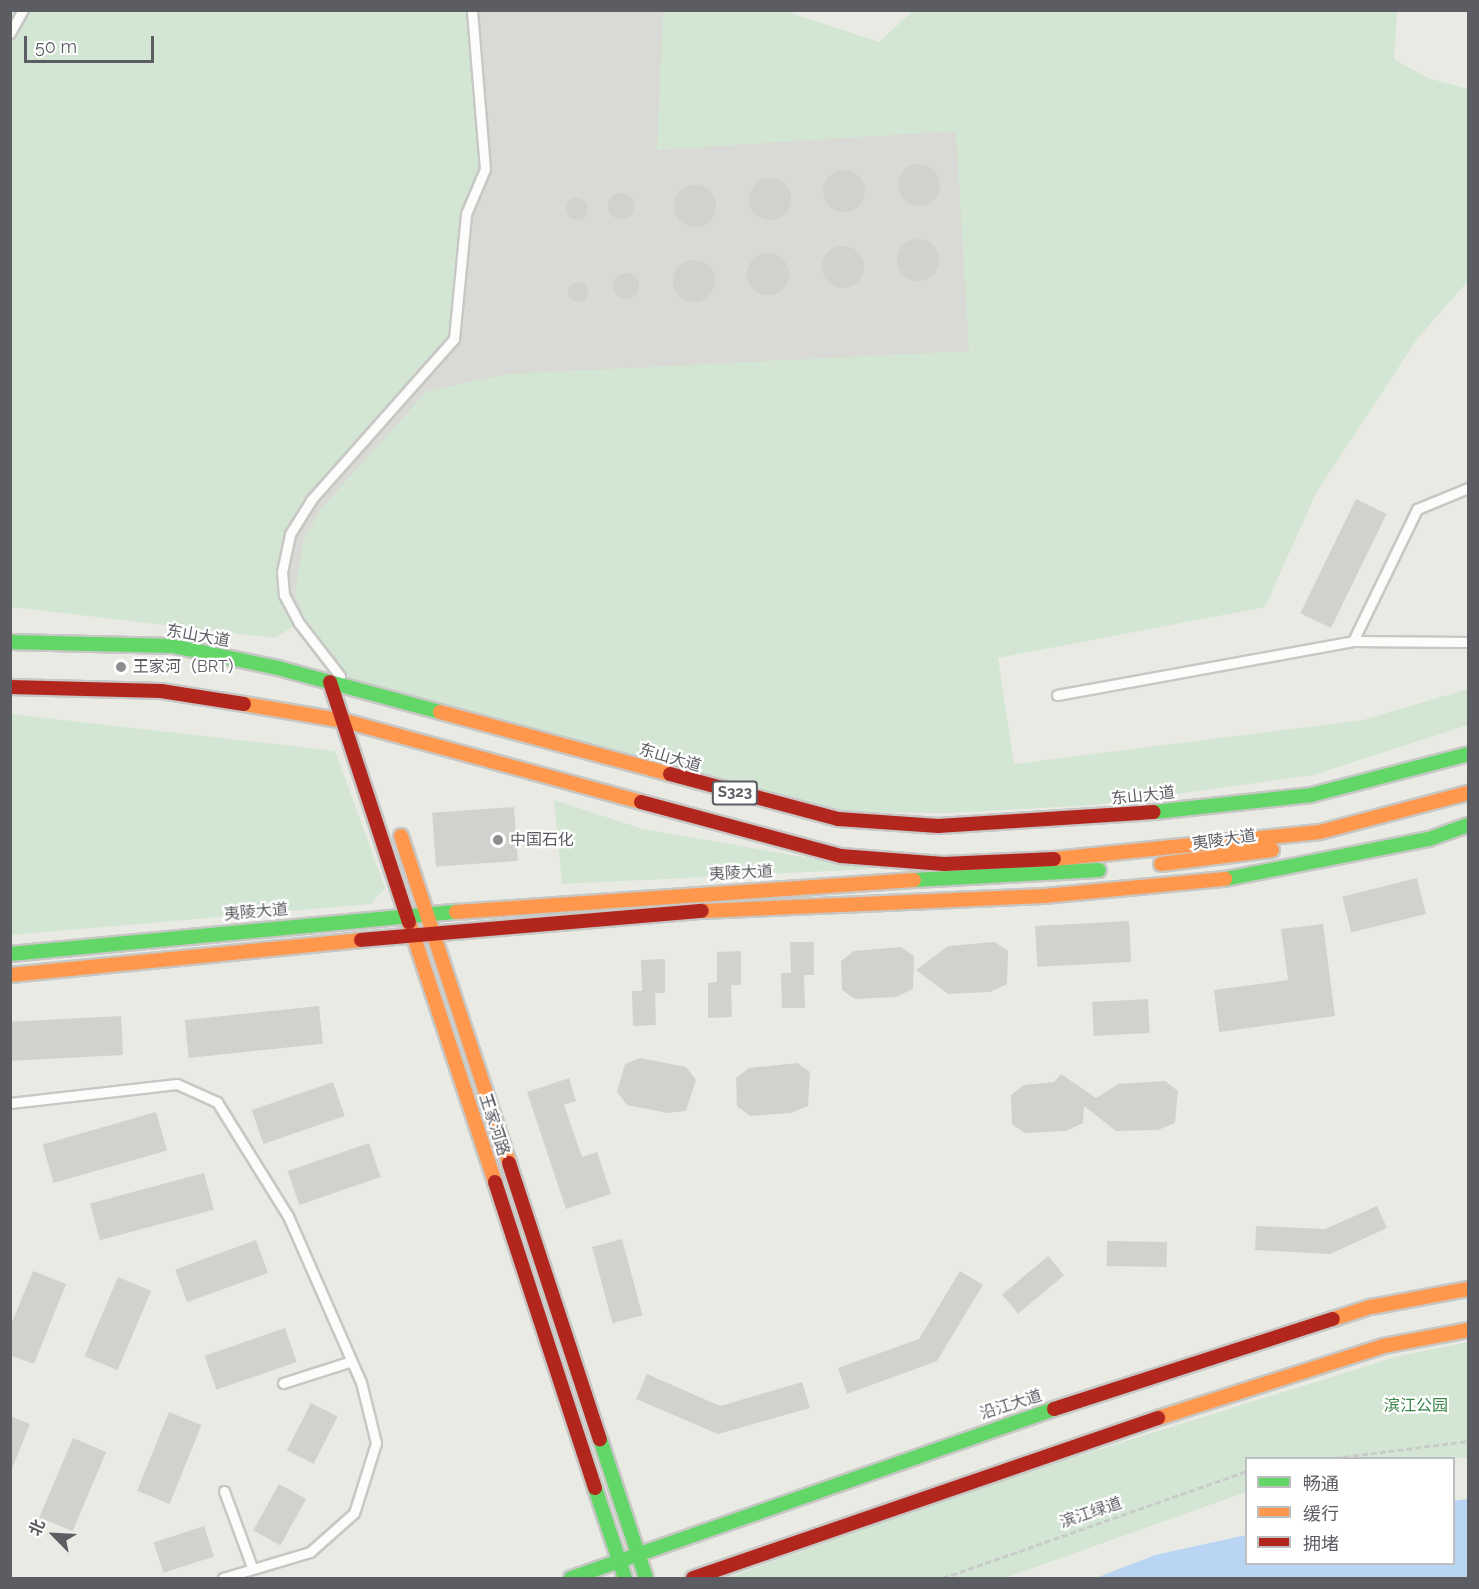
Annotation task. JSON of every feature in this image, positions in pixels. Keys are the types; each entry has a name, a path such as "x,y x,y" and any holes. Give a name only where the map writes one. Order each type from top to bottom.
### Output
{"main road":[{"name":"东山大道","path":"10,642 173,646 330,682 838,819 938,826 1078,820 1311,795 1468,754"},
{"name":"王家河路","path":"330,682 345,721 625,1578"},
{"path":"10,687 161,691 345,721 841,856 944,864 1085,857 1320,832 1468,794"},
{"path":"349,687 370,748"},
{"name":"夷陵大道","path":"1150,866 1232,858 1424,819 1468,804"},
{"name":"王家河路","path":"397,825 646,1578"},
{"path":"10,975 415,935 702,911 1044,896 1235,878 1429,839 1468,825"},
{"name":"夷陵大道","path":"10,954 408,915 701,891 1114,869"},
{"name":"沿江大道","path":"571,1578 1000,1426 1371,1307 1468,1289"},
{"path":"693,1578 1013,1465 1360,1353 1468,1330"}],"lane":[{"path":"10,33 23,10"},
{"path":"349,687 298,623 284,596 282,572 290,534 311,500 454,339 466,214 485,169 472,10"},
{"path":"1353,641 1417,509 1468,488"},
{"path":"1057,695 1353,641 1468,642"},
{"path":"10,1104 177,1084 218,1102 288,1216 352,1361 376,1443 354,1513 310,1552 223,1578"},
{"path":"283,1383 352,1361"},
{"path":"224,1491 252,1568"}],"path":[{"path":"1343,1457 1468,1441"},
{"name":"滨江绿道","path":"943,1578 1245,1471"}],"shaded area":[{"path":"10,11 791,12 834,49 930,67 1082,335 409,553 259,636"}],"green space":[{"path":"671,10 785,11 879,42 913,11 1397,11 1394,59 1428,78 1468,89 1468,281 1417,339 1316,493 1265,607 998,658 1014,764 1363,720 1468,689 1468,725 1313,775 1096,805 947,813 840,812 352,682 305,619 295,593 303,543 320,510 427,391 508,374 969,351 956,131 657,150 663,13"},
{"path":"10,11 472,11 485,169 466,214 454,339 311,500 290,534 284,595 299,623 275,638 11,607"},
{"path":"11,714 335,751 385,888 371,904 11,935"},
{"path":"554,800 643,829 873,869 562,884"},
{"name":"滨江公园","path":"1468,1342 1468,1458 1245,1457 1245,1492 1005,1578 727,1578 995,1482 1399,1356"}],"water":[{"path":"1468,1499 1468,1578 1096,1578 1155,1555 1245,1535 1245,1565 1455,1565 1455,1501"}],"building":[{"path":"919,164 934,170 940,185 934,200 919,206 904,200 898,185 904,170"},
{"path":"844,170 859,176 865,191 859,206 844,212 829,206 823,191 829,176"},
{"path":"770,178 785,184 791,199 785,214 770,220 755,214 749,199 755,184"},
{"path":"695,185 710,191 716,206 710,221 695,227 680,221 674,206 680,191"},
{"path":"621,193 630,197 634,206 630,215 621,219 612,215 608,206 612,197"},
{"path":"577,198 585,201 588,209 585,217 577,220 569,217 566,209 569,201"},
{"path":"918,239 933,245 939,260 933,275 918,281 903,275 897,260 903,245"},
{"path":"843,246 858,252 864,267 858,282 843,288 828,282 822,267 828,252"},
{"path":"768,253 783,259 789,274 783,289 768,295 753,289 747,274 753,259"},
{"path":"694,260 709,266 715,281 709,296 694,302 679,296 673,281 679,266"},
{"path":"626,273 635,277 639,286 635,295 626,299 617,295 613,286 617,277"},
{"path":"574,282 582,282 588,288 588,296 582,302 574,302 568,296 568,288"},
{"path":"1356,499 1387,514 1331,628 1300,613"},
{"path":"514,807 518,861 436,867 432,813"},
{"path":"1417,878 1426,914 1351,933 1342,897"},
{"path":"1129,921 1131,962 1037,967 1035,926"},
{"path":"1323,924 1335,1016 1219,1032 1214,990 1288,980 1281,929"},
{"path":"790,942 814,942 814,975 804,975 805,1008 782,1008 781,973 791,973"},
{"path":"995,942 1008,951 1007,984 990,992 948,994 916,970 948,946"},
{"path":"901,947 914,956 913,989 896,997 855,999 842,990 841,961 854,951"},
{"path":"741,951 741,985 731,985 732,1017 708,1018 708,983 717,982 717,952"},
{"path":"665,959 665,993 655,993 656,1025 633,1026 632,991 642,991 641,960"},
{"path":"1148,999 1150,1033 1094,1036 1092,1002"},
{"path":"319,1006 323,1044 189,1058 185,1020"},
{"path":"121,1016 123,1055 12,1061 10,1022"},
{"path":"640,1058 686,1067 696,1080 686,1111 668,1113 627,1105 617,1092 625,1064"},
{"path":"797,1063 810,1072 808,1106 791,1113 750,1116 737,1106 736,1078 749,1068"},
{"path":"1061,1074 1096,1098 1118,1084 1165,1081 1178,1091 1175,1123 1158,1130 1116,1131 1084,1106 1083,1123 1066,1131 1025,1133 1012,1124 1011,1095 1024,1085 1054,1082"},
{"path":"569,1078 576,1101 564,1105 582,1157 597,1152 611,1194 566,1209 527,1092"},
{"path":"333,1082 345,1116 263,1144 252,1110"},
{"path":"156,1112 167,1150 54,1183 43,1145"},
{"path":"369,1143 381,1177 299,1205 288,1171"},
{"path":"204,1173 214,1210 100,1240 90,1204"},
{"path":"1377,1206 1387,1228 1330,1254 1255,1250 1256,1226 1325,1229"},
{"path":"622,1239 642,1315 613,1323 592,1247"},
{"path":"256,1240 268,1273 187,1302 175,1269"},
{"path":"1107,1241 1167,1242 1167,1267 1107,1266"},
{"path":"1048,1256 1064,1275 1018,1314 1002,1295"},
{"path":"33,1271 66,1284 34,1364 10,1355 10,1327"},
{"path":"960,1271 983,1285 937,1361 847,1394 838,1368 919,1339"},
{"path":"118,1277 151,1291 118,1370 84,1356"},
{"path":"285,1328 297,1362 216,1390 205,1356"},
{"path":"647,1374 720,1406 802,1382 810,1408 718,1434 636,1399"},
{"path":"311,1403 338,1417 314,1464 287,1450"},
{"path":"169,1412 201,1425 170,1504 137,1491"},
{"path":"10,1416 30,1424 11,1471 10,1471"},
{"path":"73,1438 106,1452 73,1531 39,1517"},
{"path":"279,1484 306,1499 280,1545 253,1530"},
{"path":"204,1526 214,1556 163,1573 154,1542"}],"traffic: fast":[{"path":"10,642 173,646 278,668 440,712"},
{"path":"1154,812 1311,795 1468,754"},
{"path":"1225,879 1429,839 1468,825"},
{"path":"914,880 1099,870"},
{"path":"10,954 456,912"},
{"path":"571,1578 1054,1409"},
{"path":"600,1439 646,1578"},
{"path":"595,1488 625,1578"}],"traffic: slow":[{"path":"244,704 345,721 641,802"},
{"path":"440,712 670,774"},
{"path":"1054,859 1320,832 1468,793"},
{"path":"401,836 509,1163"},
{"path":"1161,864 1272,850"},
{"path":"702,911 1044,896 1225,879"},
{"path":"456,912 914,880"},
{"path":"409,922 495,1182"},
{"path":"10,975 361,940"},
{"path":"1333,1319 1371,1307 1468,1289"},
{"path":"1158,1418 1383,1346 1468,1330"}],"traffic: jam":[{"path":"330,682 409,922"},
{"path":"10,687 161,691 244,704"},
{"path":"670,774 838,819 938,826 1154,812"},
{"path":"641,802 841,856 944,864 1054,859"},
{"path":"361,940 702,911"},
{"path":"509,1163 600,1439"},
{"path":"495,1182 595,1488"},
{"path":"1054,1409 1333,1319"},
{"path":"693,1578 1158,1418"}],"place":[{"name":"王家河（BRT）","path":"121,667"},
{"name":"中国石化","path":"498,840"}]}
